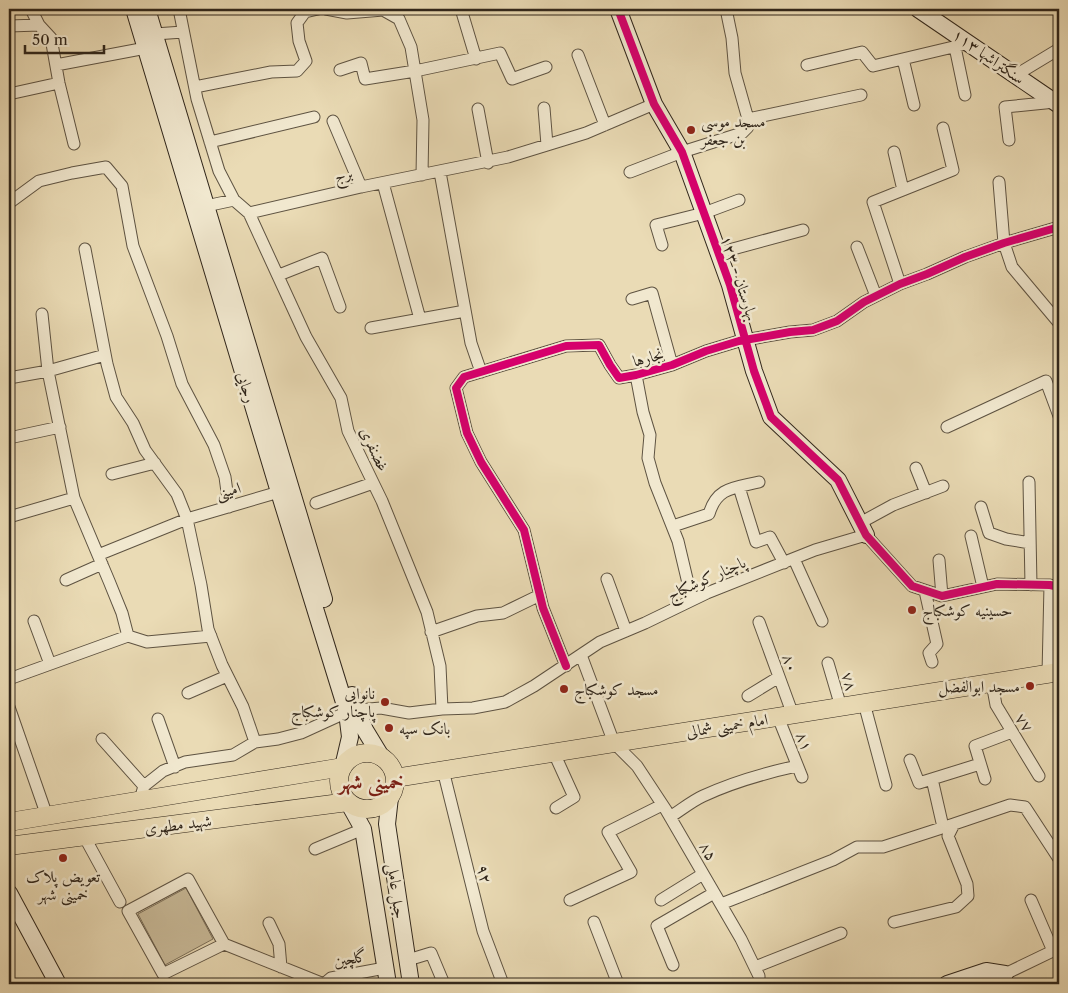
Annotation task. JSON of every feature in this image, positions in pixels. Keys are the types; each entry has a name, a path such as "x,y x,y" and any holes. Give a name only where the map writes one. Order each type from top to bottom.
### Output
{"main road":[{"name":"رجایی","path":"134,9 278,492 352,711 382,758"},
{"name":"رجایی","path":"147,9 352,711 350,736 343,767"},
{"name":"بهارستان - ۱۲۳","path":"618,9 654,104 682,152 730,285 754,371 771,417 838,480 863,529"},
{"name":"سنگتراشها ۱۱۳","path":"918,9 962,45 1016,75 1057,104"},
{"name":"امام خمینی شمالی","path":"395,778 1054,673"},
{"path":"365,753 374,754 382,758 393,770 395,778 395,784 390,797 384,804 375,808 365,809 356,807 348,802 342,794 340,785 343,767 349,760 365,753"},
{"name":"شهید مطهری","path":"9,822 47,816 142,793 343,767"},
{"name":"جبل عاملی","path":"390,797 387,824 411,984"},
{"name":"شهید مطهری","path":"9,846 348,802"},
{"name":"جبل عاملی","path":"348,802 364,832 386,976"},
{"path":"364,832 379,828 389,834"},
{"path":"9,893 58,984"},
{"path":"947,984 986,971 1004,979"}],"street":[{"path":"30,9 39,25 51,38 59,83 74,144"},
{"path":"179,9 195,87 218,171 234,200 249,213"},
{"path":"195,87 271,72 297,71 306,61 299,42 297,23 305,12 318,9"},
{"path":"331,9 347,13 383,10 399,14 411,48 422,120 422,175"},
{"path":"461,9 476,59"},
{"path":"630,172 682,152 742,134 748,127 748,119 734,73 732,38 726,9"},
{"path":"9,26 39,25"},
{"path":"155,34 184,32"},
{"path":"807,64 862,52 873,66 962,45 965,95"},
{"path":"56,64 146,48"},
{"path":"1016,75 1059,50"},
{"path":"340,70 361,63 365,79 415,72 500,53 512,80 546,67"},
{"path":"578,56 605,125"},
{"path":"903,59 914,105"},
{"path":"9,94 59,83"},
{"path":"748,119 861,95"},
{"name":"برج","path":"249,213 360,187 488,163 586,133 654,104"},
{"path":"1009,140 1004,107 1057,104"},
{"path":"544,108 547,145"},
{"path":"478,109 488,163"},
{"path":"210,142 314,117"},
{"path":"333,122 360,187"},
{"path":"900,284 873,202 953,170 943,128"},
{"path":"894,152 903,190"},
{"path":"9,203 39,182 72,173 106,167 122,186 133,246 167,336 182,384 214,445 224,477 229,506"},
{"path":"440,172 471,343 481,372"},
{"path":"999,182 1004,244 1012,267 1059,323"},
{"path":"383,183 420,319"},
{"path":"206,206 234,200"},
{"path":"662,244 656,225 704,213 739,200"},
{"name":"غضنفری","path":"249,213 306,337 340,398 348,431 373,483 427,612 440,666 442,709"},
{"name":"نجارها","path":"566,666 543,608 524,530 481,462 467,433 456,388 464,377 566,346 599,345 619,378 636,376 739,341 813,330 837,321 864,302 900,284 966,257 1059,227"},
{"path":"718,253 803,230"},
{"path":"857,247 876,296"},
{"path":"85,249 105,355 116,397 133,423 145,450 176,494 187,519 208,629 227,676 243,707 255,742 233,755 186,762 163,771 142,793 102,739"},
{"path":"279,275 322,258 340,306"},
{"path":"632,299 652,293 672,365"},
{"path":"371,328 465,311"},
{"path":"42,314 48,371 74,498 122,613 128,636"},
{"path":"9,378 48,371 105,355"},
{"path":"636,376 643,412 650,435 648,458 655,483 678,541 692,600"},
{"path":"946,427 1046,380 1059,416"},
{"path":"9,438 60,427"},
{"path":"112,474 154,463"},
{"path":"916,468 926,493"},
{"path":"673,526 709,514 713,502 727,490 759,482"},
{"path":"1029,482 1031,585"},
{"path":"316,503 373,483"},
{"name":"پاچنار کوشکباج","path":"255,742 278,739 300,733 352,711 382,708 409,713 473,708 504,702 566,666 600,642 692,600 863,529 893,504 943,486"},
{"path":"739,487 756,542 770,537 789,561 822,621"},
{"name":"امینی","path":"66,580 100,560 187,519 278,492"},
{"path":"9,517 74,498"},
{"path":"981,507 989,533 1006,539 1030,543"},
{"path":"863,529 912,586 942,596 997,584 1054,586 1054,673"},
{"path":"971,536 983,587"},
{"path":"939,560 942,596"},
{"path":"607,579 626,631"},
{"path":"926,591 937,644 929,653 932,662"},
{"path":"432,632 476,616 503,613 540,595"},
{"path":"34,621 50,664"},
{"name":"۸۰","path":"759,622 779,677 786,716"},
{"path":"9,679 128,636 147,642 211,636"},
{"path":"581,656 614,743"},
{"name":"۷۸","path":"828,663 841,707"},
{"path":"188,693 227,676"},
{"path":"748,696 779,677"},
{"name":"۷۷","path":"992,683 996,705 1039,776"},
{"path":"864,703 886,785"},
{"path":"9,707 47,816"},
{"name":"۸۱","path":"670,816 702,797 734,783 771,772 799,772 786,716"},
{"path":"158,720 175,766"},
{"path":"985,779 974,746 1012,732"},
{"name":"۸۵","path":"614,743 637,766 670,816 755,967 759,976 759,984"},
{"path":"554,753 574,797 556,808"},
{"path":"910,760 919,783 980,764"},
{"name":"۹۲","path":"443,770 483,931 502,984"},
{"path":"894,922 956,906 968,896 967,884 948,836 949,826 932,779"},
{"path":"721,904 833,860 856,847 884,846 949,826 1010,804 1025,807 1059,859"},
{"path":"570,900 631,872 608,832 662,805"},
{"path":"315,849 364,832"},
{"path":"84,836 120,902"},
{"path":"661,900 703,874"},
{"path":"224,944 162,974 128,911 188,879 224,944 324,984"},
{"path":"673,965 657,926 714,893"},
{"path":"1004,979 1056,950 1031,900"},
{"path":"594,922 618,984"},
{"path":"269,923 280,944 281,967"},
{"path":"755,967 842,933"},
{"path":"408,960 431,953 444,984"},
{"name":"گلچین","path":"324,984 331,978 386,976"}],"shaded area":[{"path":"186,888 213,939 165,965 138,914"}],"cycle path":[{"path":"618,9 654,104 682,152 730,285 754,371 771,417 838,480 866,535 912,586 942,596 997,584 1050,585 1059,587"},
{"path":"566,666 543,608 524,530 481,462 467,433 456,388 464,377 566,346 599,345 619,378 636,375 672,365 706,351 739,341 813,330 837,321 864,302 900,284 1004,243 1059,227"}],"place":[{"name":"مسجد موسی بن جعفر","path":"691,130"},
{"name":"حسینیه کوشکباج","path":"912,610"},
{"name":"مسجد ابوالفضل","path":"1030,686"},
{"name":"مسجد کوشکباج","path":"564,689"},
{"name":"نانوایی پاچنار کوشکباج","path":"385,702"},
{"name":"بانک سپه","path":"389,728"},
{"name":"تعویض پلاک خمینی شهر","path":"63,858"}],"district":[{"name":"خمینی شهر","path":"371,782"}]}
